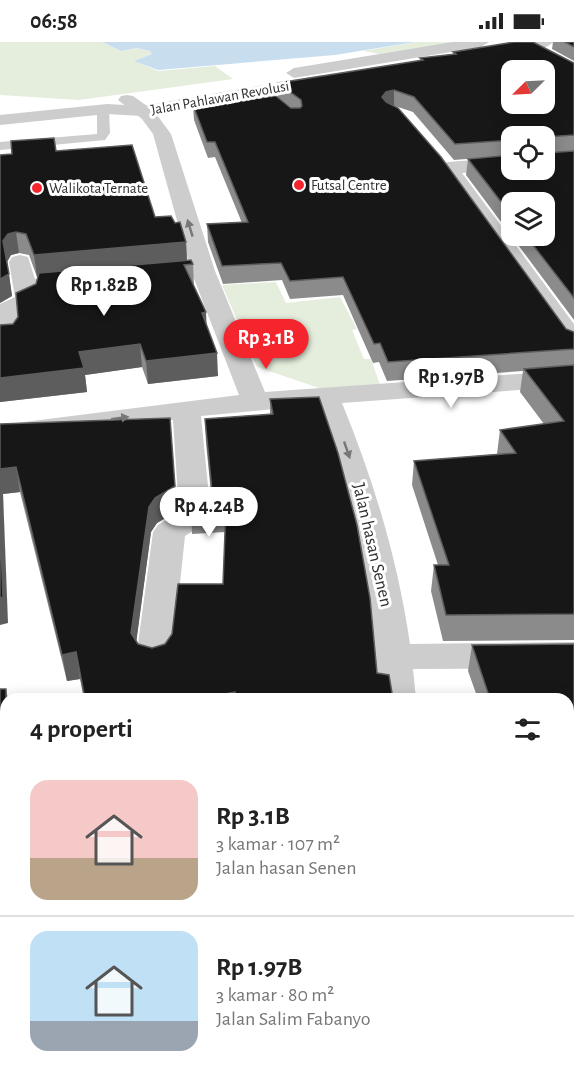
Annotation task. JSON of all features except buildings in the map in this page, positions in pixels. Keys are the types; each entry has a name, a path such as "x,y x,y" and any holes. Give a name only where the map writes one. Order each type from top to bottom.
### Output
{"street":[{"name":"Jalan Pahlawan Revolusi","path":"120,108 481,42"},
{"name":"Jalan Pahlawan Revolusi","path":"0,120 266,94 546,42"},
{"path":"528,45 554,59"},
{"path":"0,102 80,112"},
{"path":"120,108 162,134 191,272 255,400"},
{"path":"434,151 574,342"},
{"path":"448,168 501,164"},
{"path":"6,340 4,311 28,300 20,262"},
{"path":"26,287 97,281"},
{"path":"0,434 255,400 574,378"},
{"name":"Jalan hasan Senen","path":"325,396 345,445 367,515 384,586 397,693"},
{"path":"153,659 169,532 195,516 186,409"},
{"path":"394,657 574,655"}],"lane":[{"path":"0,146 101,136 120,108"}],"green space":[{"path":"0,42 102,42 121,51 137,48 150,51 152,54 135,61 158,71 215,66 233,79 79,100 0,95"},
{"path":"415,42 462,42 380,54 363,51"},
{"path":"276,282 286,303 340,297 357,329 352,330 364,359 371,359 380,385 322,389 257,367 222,285"}],"water":[{"path":"102,42 415,42 335,55 158,70 134,61 152,54 150,51 137,48 121,51"}],"place":[{"name":"Futsal Centre","path":"299,185"},
{"name":"Walikota Ternate","path":"37,188"}]}
